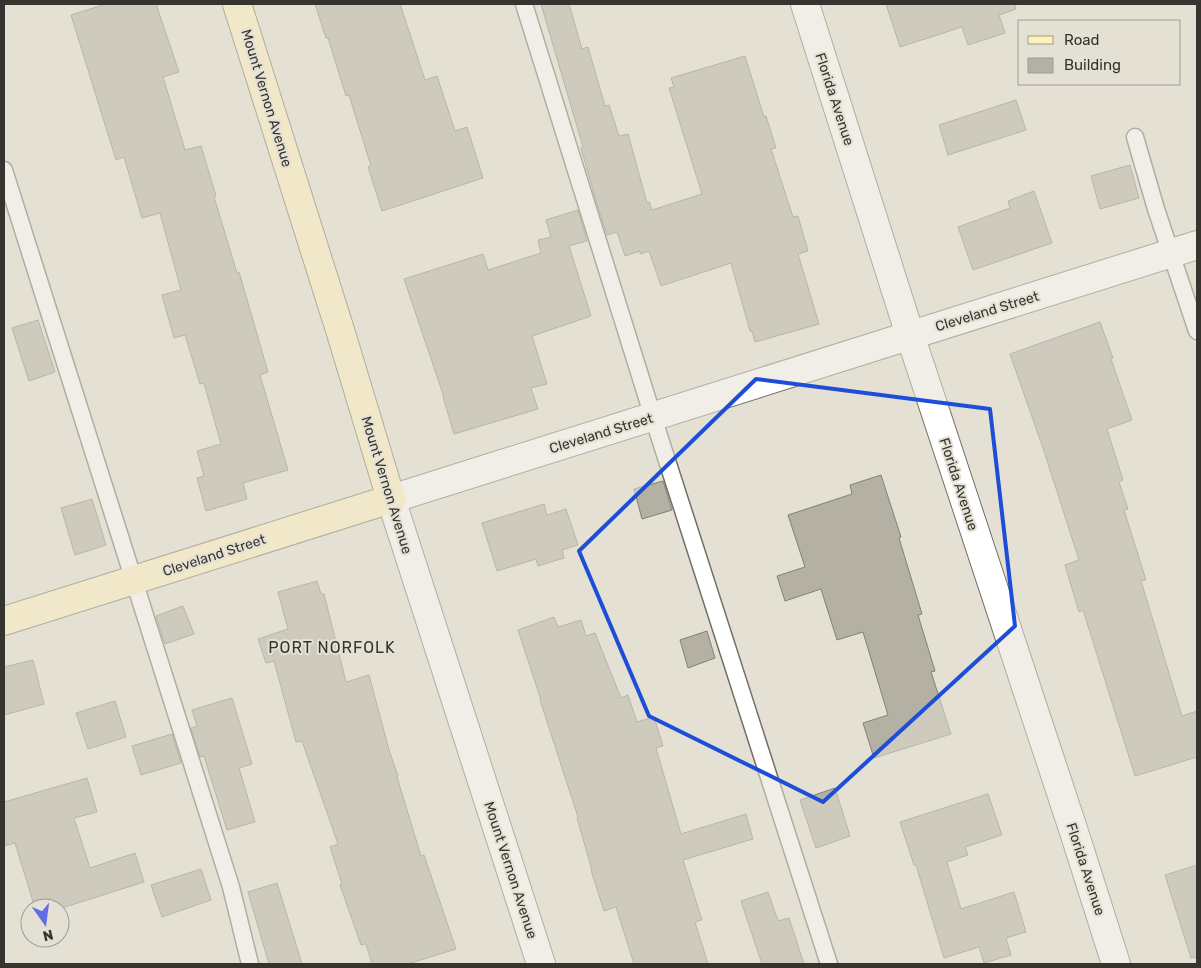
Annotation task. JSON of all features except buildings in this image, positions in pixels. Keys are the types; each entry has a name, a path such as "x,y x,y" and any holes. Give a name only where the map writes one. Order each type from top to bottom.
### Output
{"street":[{"name":"Mount Vernon Avenue","path":"237,4 340,330 391,499 541,964"},
{"name":"Florida Avenue","path":"805,4 910,335 1116,964"},
{"name":"Cleveland Street","path":"4,621 1197,245"}],"lane":[{"path":"524,4 653,417 829,964"},
{"path":"1136,137 1156,209 1197,332"},
{"path":"4,170 231,886 250,964"}],"highlighted area":[{"path":"756,379 990,409 1015,626 823,802 649,716 579,551"}],"district":[{"name":"PORT NORFOLK","path":"332,647"}]}
